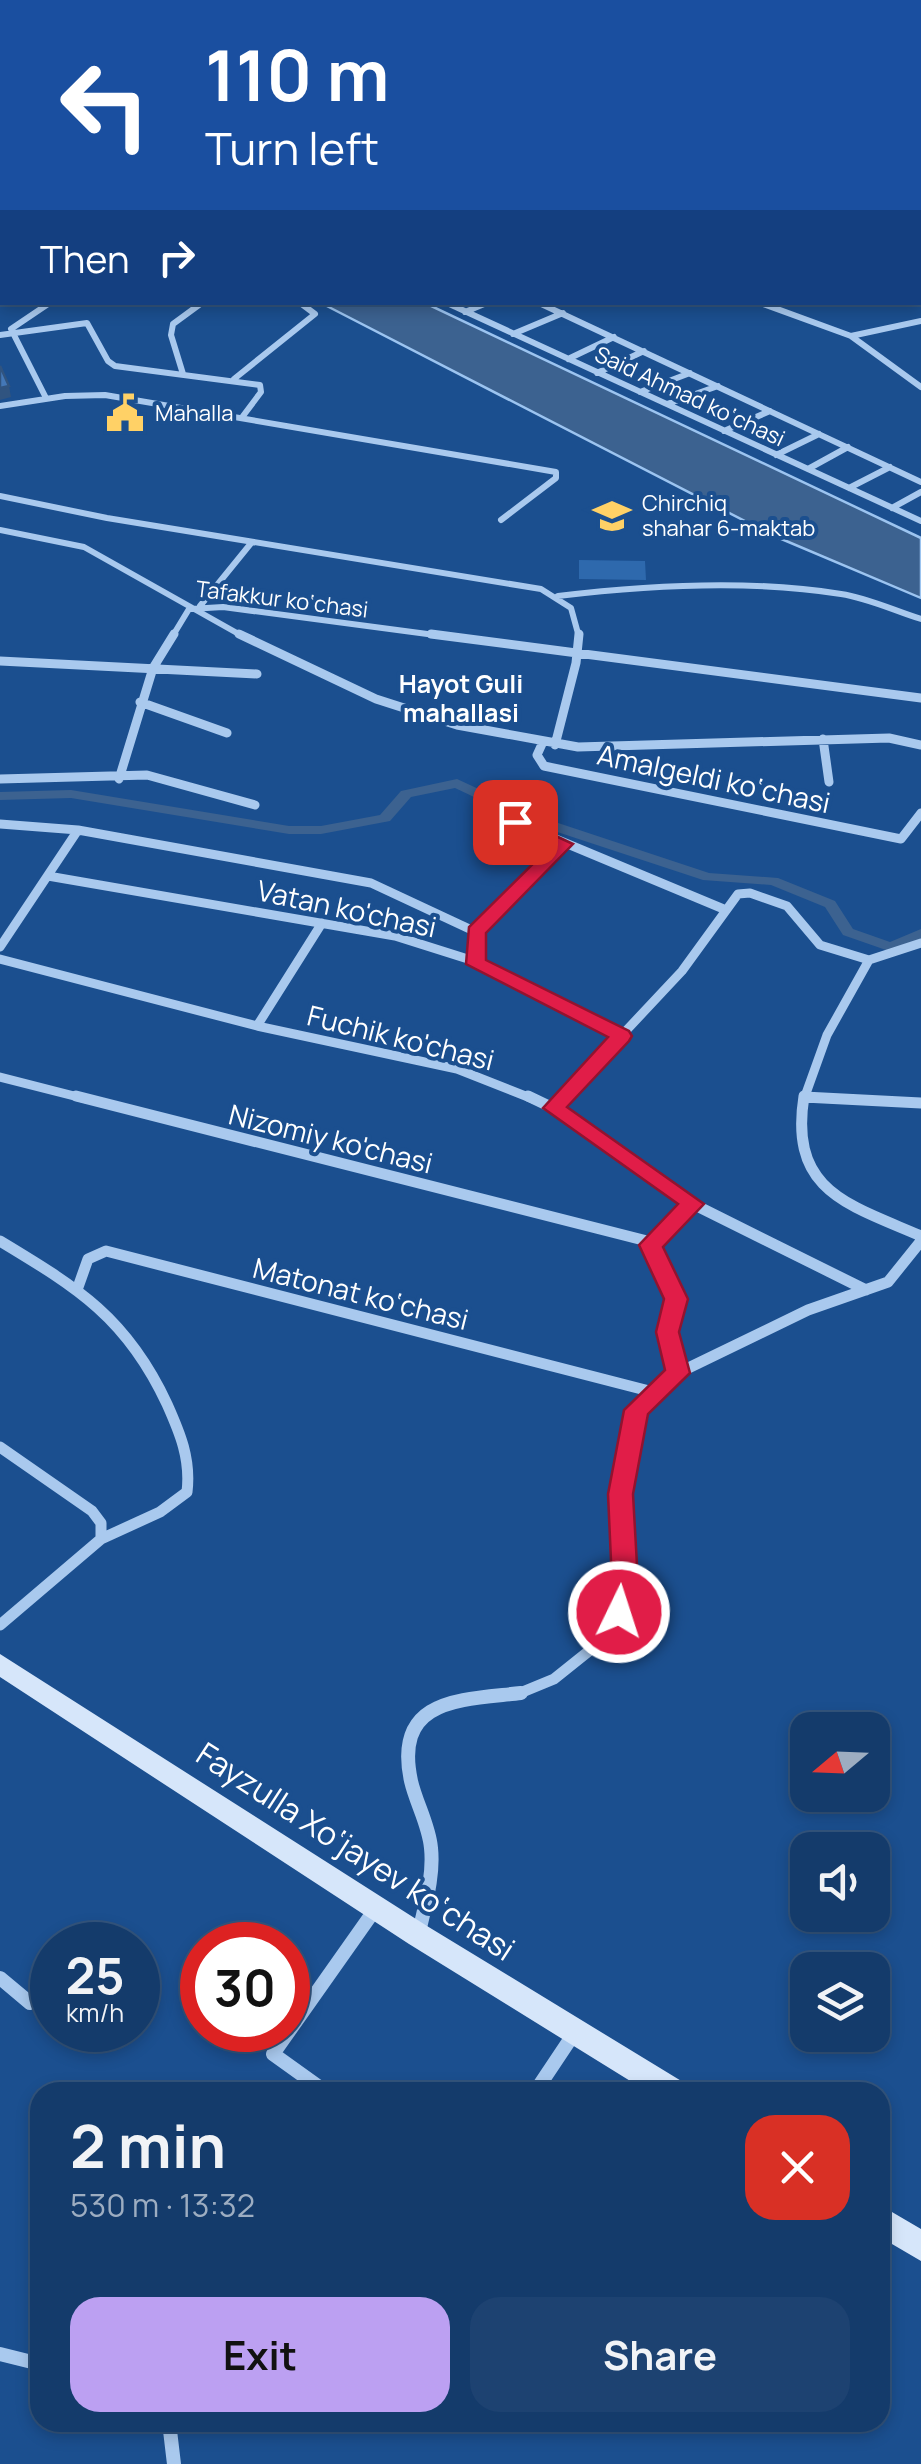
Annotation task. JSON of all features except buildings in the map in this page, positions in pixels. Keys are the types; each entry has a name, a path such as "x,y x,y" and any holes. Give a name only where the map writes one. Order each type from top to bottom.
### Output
{"street":[{"path":"46,398 11,329 47,305"},
{"path":"183,374 171,335 173,324 199,305"},
{"path":"234,380 314,312 304,305"},
{"name":"Said Ahmad ko‘chasi","path":"451,305 921,522"},
{"path":"465,312 481,305"},
{"name":"Said Ahmad ko‘chasi","path":"545,305 921,482"},
{"path":"766,305 851,336 921,388"},
{"path":"513,334 563,313"},
{"path":"851,336 921,321"},
{"path":"0,335 87,323 110,364 260,385 261,392 243,416"},
{"path":"568,359 614,337"},
{"path":"598,373 644,352"},
{"path":"640,392 690,373"},
{"path":"666,404 718,386"},
{"path":"0,406 46,398 104,395 556,472 556,478 501,520"},
{"path":"724,431 770,410"},
{"path":"776,455 819,434"},
{"path":"808,470 848,447"},
{"path":"849,488 890,467"},
{"path":"892,508 921,492"},
{"path":"0,496 522,586 558,596 622,588 761,587 843,594 921,619"},
{"name":"Tafakkur ko‘chasi","path":"0,530 84,547 189,609 200,606 921,698"},
{"path":"200,606 252,542"},
{"path":"555,745 577,656 576,617 558,596"},
{"path":"119,778 153,668 189,609 376,699 442,722 542,744 637,748 903,738 921,745"},
{"path":"0,661 257,674"},
{"path":"140,702 227,732"},
{"path":"824,739 829,782"},
{"name":"Amalgeldi ko‘chasi","path":"542,744 536,754 544,766 901,839 921,813"},
{"path":"0,779 155,777 255,805"},
{"path":"515,822 726,910"},
{"name":"Vatan ko'chasi","path":"0,824 78,830 372,883 476,932"},
{"path":"0,947 78,830"},
{"path":"476,964 476,932 563,844"},
{"name":"Vatan ko'chasi","path":"48,876 395,936 476,964 621,1036"},
{"path":"553,1108 682,971 738,894 750,893 787,906 820,945 869,960 921,943"},
{"path":"257,1026 322,923"},
{"name":"Fuchik ko'chasi","path":"0,960 257,1026 456,1069 553,1108 693,1204 866,1290"},
{"path":"418,1934 430,1882 431,1846 410,1777 411,1737 424,1712 451,1700 520,1693 554,1679 590,1651 619,1612 625,1583 620,1494 636,1410 678,1373 808,1310 888,1282 921,1238 838,1195 814,1174 802,1152 804,1097 836,1019 869,960"},
{"name":"Nizomiy ko'chasi","path":"0,1077 651,1242"},
{"path":"804,1097 921,1103"},
{"path":"678,1373 668,1332 676,1299 651,1242 693,1204"},
{"path":"0,1241 77,1290 130,1337 150,1367 188,1450 191,1468 186,1492 160,1512 101,1539 0,1626"},
{"name":"Matonat ko‘chasi","path":"77,1290 86,1259 95,1252 106,1251 657,1393"},
{"path":"0,1447 92,1511 101,1523 101,1539"},
{"name":"Fayzulla Xo‘jayev ko‘chasi","path":"1,1666 376,1908 657,2082"},
{"path":"312,2082 274,2054 376,1908"},
{"path":"0,1978 30,2003"},
{"path":"542,2082 575,2032"},
{"path":"890,2226 921,2246"},
{"path":"0,2354 30,2362"},
{"path":"170,2432 174,2464"}],"shaded area":[{"path":"325,305 429,305 921,538 921,598 772,535"},
{"path":"579,560 645,561 646,580 579,579"}],"waterway":[{"path":"0,796 71,794 289,830 321,830 385,818 406,794 457,783 532,819 708,877 773,881 830,904 848,932 891,947 921,934"}],"place":[{"name":"Mahalla","path":"125,413"},
{"name":"Chirchiq shahar 6-maktab","path":"612,516"}],"district":[{"name":"Hayot Guli mahallasi","path":"461,698"}],"route":[{"path":"515,822 563,844 476,932 476,964 621,1036 553,1108 693,1204 650,1245 674,1288 676,1299 668,1332 678,1373 636,1410 620,1494 625,1583 619,1612"}]}
